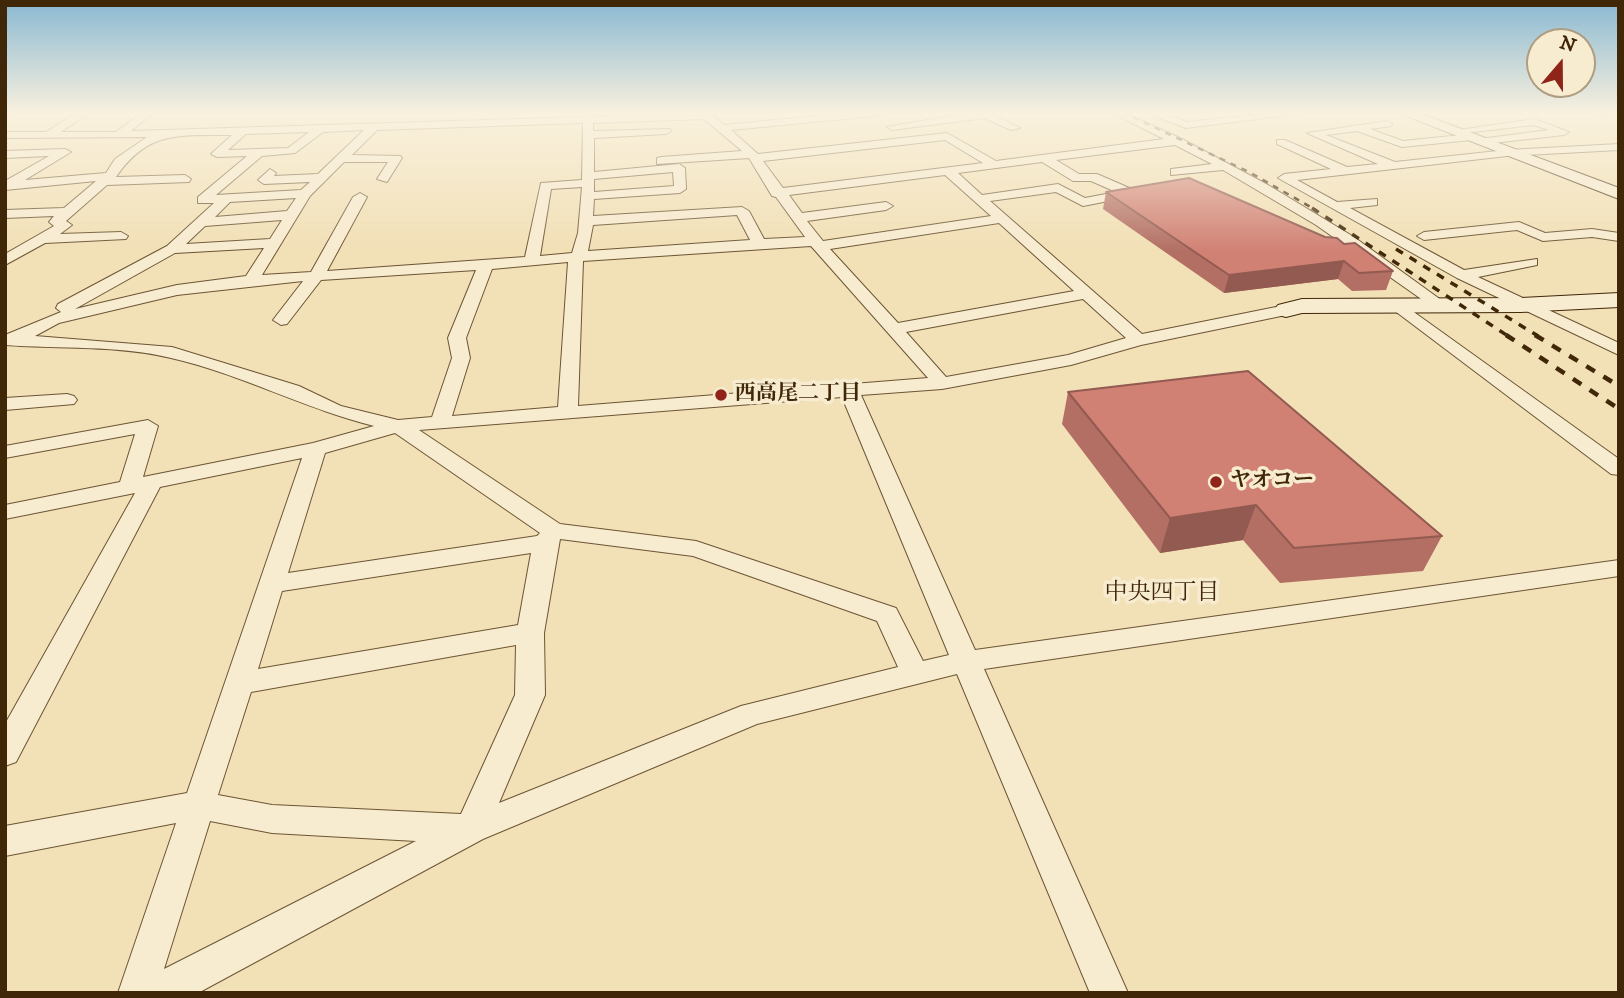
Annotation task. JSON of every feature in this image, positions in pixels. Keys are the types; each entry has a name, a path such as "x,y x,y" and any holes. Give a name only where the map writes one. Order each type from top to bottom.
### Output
{"street":[{"path":"53,159 5,186 107,178 185,179"},
{"path":"251,159 203,200 305,194"},
{"path":"251,280 305,194 341,159 364,159"},
{"path":"383,179 396,159"},
{"path":"568,411 576,260 583,251 588,159"},
{"path":"532,261 545,186 735,159"},
{"path":"755,159 777,193 817,243 942,383"},
{"path":"984,159 993,164"},
{"path":"777,193 1039,159"},
{"path":"979,199 1058,188 1083,202 1129,193 1093,177 1077,178 1045,159"},
{"path":"1211,159 1352,242 1440,305"},
{"path":"1318,159 1346,171"},
{"path":"1378,159 1394,165"},
{"path":"1455,159 1284,178 1462,275 1619,350"},
{"path":"1529,159 1618,194"},
{"path":"5,261 65,225 56,222 107,178 121,160 143,160"},
{"path":"1175,172 1225,166"},
{"path":"679,168 680,189 588,180 679,168"},
{"path":"948,171 1138,340"},
{"path":"270,173 264,180 322,178"},
{"path":"281,320 316,276 360,197"},
{"path":"53,319 62,309 172,249 226,199"},
{"path":"1333,206 1372,202"},
{"path":"797,218 886,206"},
{"path":"585,221 742,211 759,243"},
{"path":"5,214 68,212"},
{"path":"201,222 292,215"},
{"path":"9,341 53,319 177,290 251,280 486,265 759,243 817,243 999,219"},
{"path":"1424,236 1519,226 1543,237 1592,233 1619,237"},
{"path":"44,239 121,236"},
{"path":"172,249 274,243"},
{"path":"5,251 25,251"},
{"path":"1462,275 1532,262"},
{"path":"441,420 461,358 457,338 486,265"},
{"path":"894,328 1085,294"},
{"path":"5,512 316,449 398,426 441,420 850,392 942,383 1070,360 1138,340 1303,306 1521,304 1619,300"},
{"path":"1397,305 1619,469"},
{"path":"9,341 93,344 172,352 292,390 334,410 398,426 550,537"},
{"path":"850,392 1110,993"},
{"path":"5,404 67,400"},
{"path":"5,452 148,426 140,486 5,753"},
{"path":"137,993 316,449"},
{"path":"471,829 530,695 530,633 550,537"},
{"path":"272,584 550,537 696,549 887,615 914,672"},
{"path":"158,993 471,829 751,714 968,660 1619,568"},
{"path":"239,683 530,633"},
{"path":"5,841 199,805 272,819 471,829"}],"building":[{"path":"1189,178 1325,237 1337,238 1344,244 1355,243 1393,271 1359,273 1344,261 1229,275 1106,192"},
{"name":"ヤオコー","path":"1248,371 1442,536 1294,548 1256,505 1170,518 1068,392"}],"railway":[{"path":"1221,159 1316,210"},
{"path":"1312,208 1508,336"},
{"path":"1396,249 1538,336"},
{"path":"1506,335 1619,409"},
{"path":"1535,335 1619,386"}],"place":[{"name":"西高尾二丁目","path":"721,395"},
{"name":"ヤオコー","path":"1216,482"}],"district":[{"name":"中央四丁目","path":"1162,594"}]}
